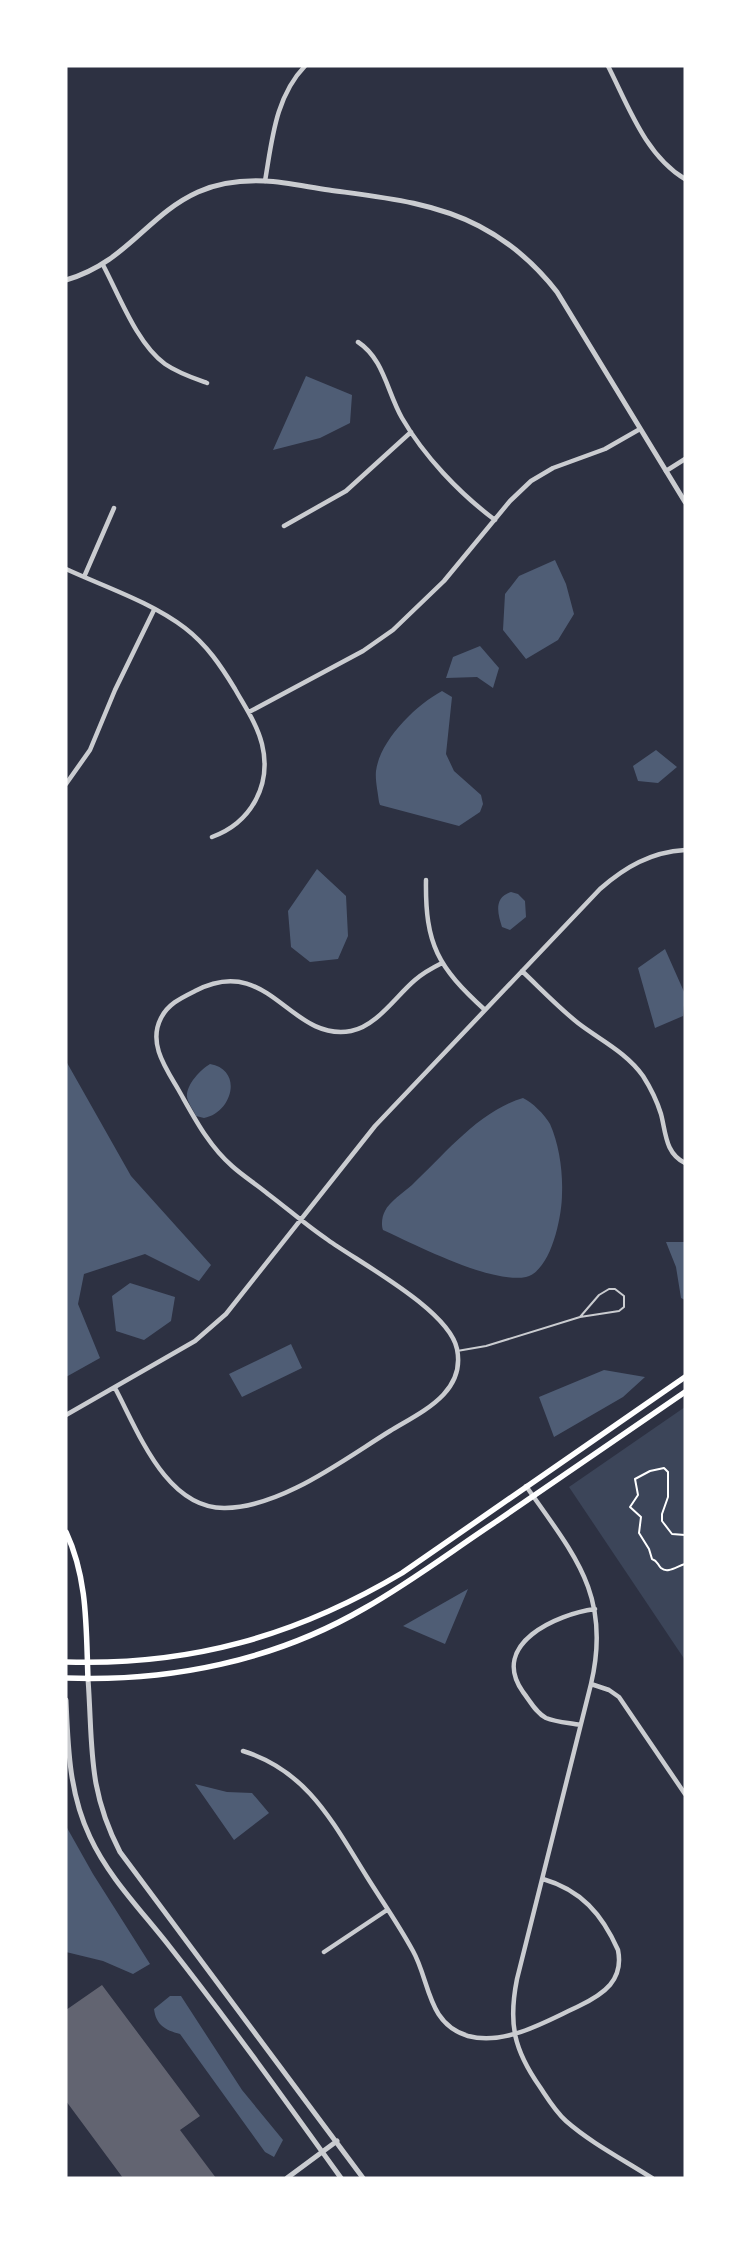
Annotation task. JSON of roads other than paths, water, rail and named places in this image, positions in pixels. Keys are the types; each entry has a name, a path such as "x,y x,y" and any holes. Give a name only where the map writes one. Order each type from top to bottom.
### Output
{"main road":[{"path":"66,1662 143,1661 202,1653 254,1639 317,1618 358,1599 402,1572 685,1377"},
{"path":"66,1678 128,1678 205,1669 288,1644 363,1609 409,1582 685,1392"},
{"path":"66,1532 78,1558 82,1577 88,1679"}],"street":[{"path":"265,181 274,125 280,107 288,90 305,66"},
{"path":"608,66 648,142 664,161 685,179"},
{"path":"66,280 85,274 102,265 174,206 197,192 221,184 265,181 417,204 449,213 504,241 537,270 557,292 685,502"},
{"path":"102,265 138,332 154,354 174,370 207,383"},
{"path":"358,342 377,359 397,408 411,432 449,478 494,520"},
{"path":"249,712 348,660 393,630 450,574 521,490 543,473 605,449 640,429"},
{"path":"284,526 346,491 411,432"},
{"path":"666,472 685,459"},
{"path":"84,577 114,508"},
{"path":"66,569 154,610 184,628 205,646 222,668 249,712 263,753 263,778 260,790 251,809 244,818 227,832 212,838"},
{"path":"66,784 90,750 130,658 154,610"},
{"path":"66,1415 172,1356 206,1333 236,1303 375,1126 615,875 655,854 685,850"},
{"path":"426,880 430,931 442,963 452,979 485,1010"},
{"path":"115,1388 162,1472 185,1496 206,1506 217,1508 240,1507 279,1495 311,1479 444,1396 455,1379 458,1369 458,1351 450,1332 427,1309 302,1221 234,1168 211,1144 161,1059 156,1043 161,1018 171,1004 202,987 218,981 237,981 255,985 319,1028 334,1032 350,1031 370,1022 418,977 442,963"},
{"path":"522,971 576,1021 611,1044 633,1064 643,1076 656,1102 672,1154 685,1163"},
{"path":"526,1486 586,1580 595,1609 598,1642 592,1684 580,1725 514,1997 514,2034 524,2062 556,2111 576,2128 652,2178"},
{"path":"580,1725 547,1718 540,1714 517,1683 513,1666 521,1645 534,1633 557,1619 595,1609"},
{"path":"88,1679 92,1772 104,1816 120,1852 143,1886 243,2015 363,2178"},
{"path":"592,1684 609,1690 619,1697 685,1794"},
{"path":"66,1700 72,1780 82,1818 100,1855 123,1890 197,1983 341,2178"},
{"path":"243,1751 278,1765 320,1803 413,1951 422,1970 428,1997 445,2022 461,2033 473,2037 514,2034 596,1998 611,1986 619,1967 618,1950 614,1940 589,1903 567,1887 543,1880"},
{"path":"324,1952 387,1910"},
{"path":"287,2178 336,2141"}],"lane":[{"path":"458,1351 486,1346 580,1317 620,1311 624,1307 624,1296 615,1289 604,1291 580,1317"}]}
